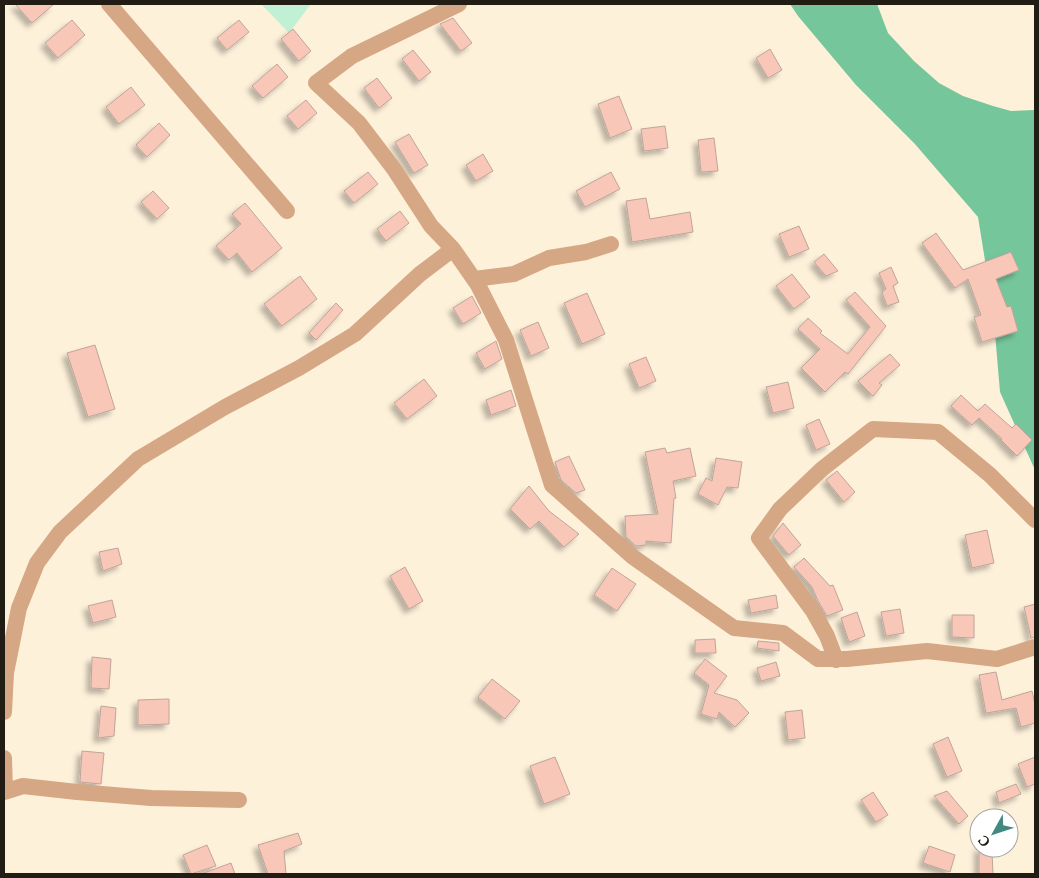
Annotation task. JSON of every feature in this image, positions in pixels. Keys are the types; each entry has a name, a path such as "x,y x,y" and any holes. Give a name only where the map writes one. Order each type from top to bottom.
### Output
{"street":[{"path":"108,4 287,211"},
{"path":"459,4 352,56 316,83 360,122 394,169 431,226 453,249 474,279 506,340 552,485 633,557 734,628 783,633 818,659 836,660 927,651 997,659 1035,646"},
{"path":"474,279 514,274 549,258 586,252 611,244"},
{"path":"4,712 6,673 19,608 37,563 60,532 138,459 225,407 299,368 355,334 420,274 453,249"},
{"path":"836,660 827,636 813,611 759,538 780,509 822,469 873,429 938,432 990,475 1035,520"},
{"path":"4,758 4,791 23,786 151,798 239,800"}],"green space":[{"path":"261,4 311,4 289,33"},
{"path":"790,4 877,4 888,33 914,61 939,83 963,96 993,106 1011,111 1035,110 1035,470 1000,392 993,310 978,217 914,143 856,85"}],"building":[{"path":"15,4 54,4 32,23"},
{"path":"453,18 472,43 461,51 440,24"},
{"path":"72,20 85,35 58,58 45,43"},
{"path":"239,20 249,32 227,50 217,38"},
{"path":"293,29 311,51 299,61 281,39"},
{"path":"770,49 782,70 768,78 756,58"},
{"path":"413,50 431,72 419,81 402,59"},
{"path":"277,64 288,77 263,98 252,86"},
{"path":"377,78 392,98 379,108 364,88"},
{"path":"131,87 145,105 119,124 106,107"},
{"path":"619,96 632,129 610,138 598,104"},
{"path":"306,100 317,113 298,129 287,116"},
{"path":"159,123 170,135 147,157 136,145"},
{"path":"665,126 668,148 644,151 641,129"},
{"path":"409,134 428,165 414,173 395,142"},
{"path":"714,138 718,171 701,172 698,140"},
{"path":"483,154 493,171 476,181 466,165"},
{"path":"368,172 378,184 354,203 344,191"},
{"path":"611,172 620,189 585,207 576,191"},
{"path":"153,191 169,208 157,219 141,202"},
{"path":"646,198 650,219 690,212 693,232 632,242 626,201"},
{"path":"245,203 282,248 252,272 237,253 229,260 216,246 241,224 232,214"},
{"path":"400,211 409,223 386,241 377,229"},
{"path":"799,226 809,249 789,257 779,234"},
{"path":"936,233 963,270 1011,252 1019,270 996,279 1007,307 1011,306 1018,331 982,342 974,317 981,315 968,279 955,288 922,243"},
{"path":"824,254 838,271 826,276 814,262"},
{"path":"891,267 898,283 893,286 899,302 887,306 882,292 886,289 879,273"},
{"path":"792,274 810,297 794,309 776,286"},
{"path":"300,276 317,299 282,326 264,304"},
{"path":"855,292 886,326 848,374 845,372 825,392 801,368 820,349 798,329 808,318 822,331 820,333 848,354 870,327 846,300"},
{"path":"587,293 605,334 582,344 564,303"},
{"path":"472,296 481,313 463,324 453,308"},
{"path":"336,303 343,310 316,340 309,333"},
{"path":"538,322 549,348 531,356 520,330"},
{"path":"496,341 502,359 485,369 476,353"},
{"path":"95,345 115,409 88,417 67,353"},
{"path":"890,354 900,365 879,383 882,385 873,396 858,381"},
{"path":"646,357 656,381 639,388 629,364"},
{"path":"424,379 437,396 407,419 394,403"},
{"path":"788,382 794,408 773,413 766,387"},
{"path":"511,390 516,406 491,415 486,400"},
{"path":"961,395 978,411 985,404 1012,428 1016,424 1032,440 1017,456 979,418 972,425 951,406"},
{"path":"819,419 830,444 816,450 806,425"},
{"path":"665,448 667,453 690,448 696,476 673,481 676,498 674,498 671,543 646,541 646,545 636,546 626,537 625,516 658,514 645,452"},
{"path":"569,456 585,490 576,493 561,480 555,462"},
{"path":"716,458 742,462 738,488 727,487 718,505 698,494 706,478 712,481"},
{"path":"837,471 855,492 844,502 826,480"},
{"path":"529,486 549,511 579,534 564,547 539,521 530,529 510,509"},
{"path":"783,523 801,545 789,555 773,536"},
{"path":"987,530 994,563 972,568 965,535"},
{"path":"118,548 122,564 103,571 99,552"},
{"path":"804,558 830,586 833,585 843,610 827,616 812,587 794,567"},
{"path":"405,567 423,601 409,609 390,576"},
{"path":"612,568 636,584 617,611 594,595"},
{"path":"776,595 778,608 751,613 748,600"},
{"path":"112,600 116,617 93,623 88,606"},
{"path":"1035,604 1035,637 1031,638 1024,607"},
{"path":"900,609 904,633 886,636 881,612"},
{"path":"857,612 865,636 849,642 841,618"},
{"path":"952,615 974,615 974,638 952,637"},
{"path":"715,639 716,653 695,653 695,640"},
{"path":"758,641 779,643 779,651 757,648"},
{"path":"92,657 111,659 109,689 91,688"},
{"path":"705,659 727,676 714,693 737,700 749,713 735,727 719,712 717,719 701,714 709,685 694,673"},
{"path":"776,662 780,676 761,681 757,668"},
{"path":"996,672 1002,700 1032,691 1035,704 1035,723 1021,727 1016,708 986,713 979,675"},
{"path":"492,679 520,701 505,719 478,697"},
{"path":"169,699 169,724 138,725 138,700"},
{"path":"101,706 116,708 114,736 98,738"},
{"path":"802,710 805,738 788,740 785,712"},
{"path":"948,737 962,771 947,777 933,744"},
{"path":"82,751 104,753 101,784 80,782"},
{"path":"555,757 570,794 544,804 530,766"},
{"path":"1035,757 1035,784 1027,787 1018,764"},
{"path":"1016,784 1021,794 999,803 996,792"},
{"path":"947,791 968,816 959,824 934,796"},
{"path":"873,792 888,815 876,822 861,800"},
{"path":"298,833 302,844 284,851 286,874 268,874 258,845"},
{"path":"207,845 216,866 191,874 183,855"},
{"path":"929,846 955,855 950,872 923,863"},
{"path":"979,858 992,858 993,874 979,874"},
{"path":"231,863 235,874 204,874 204,873"}]}
